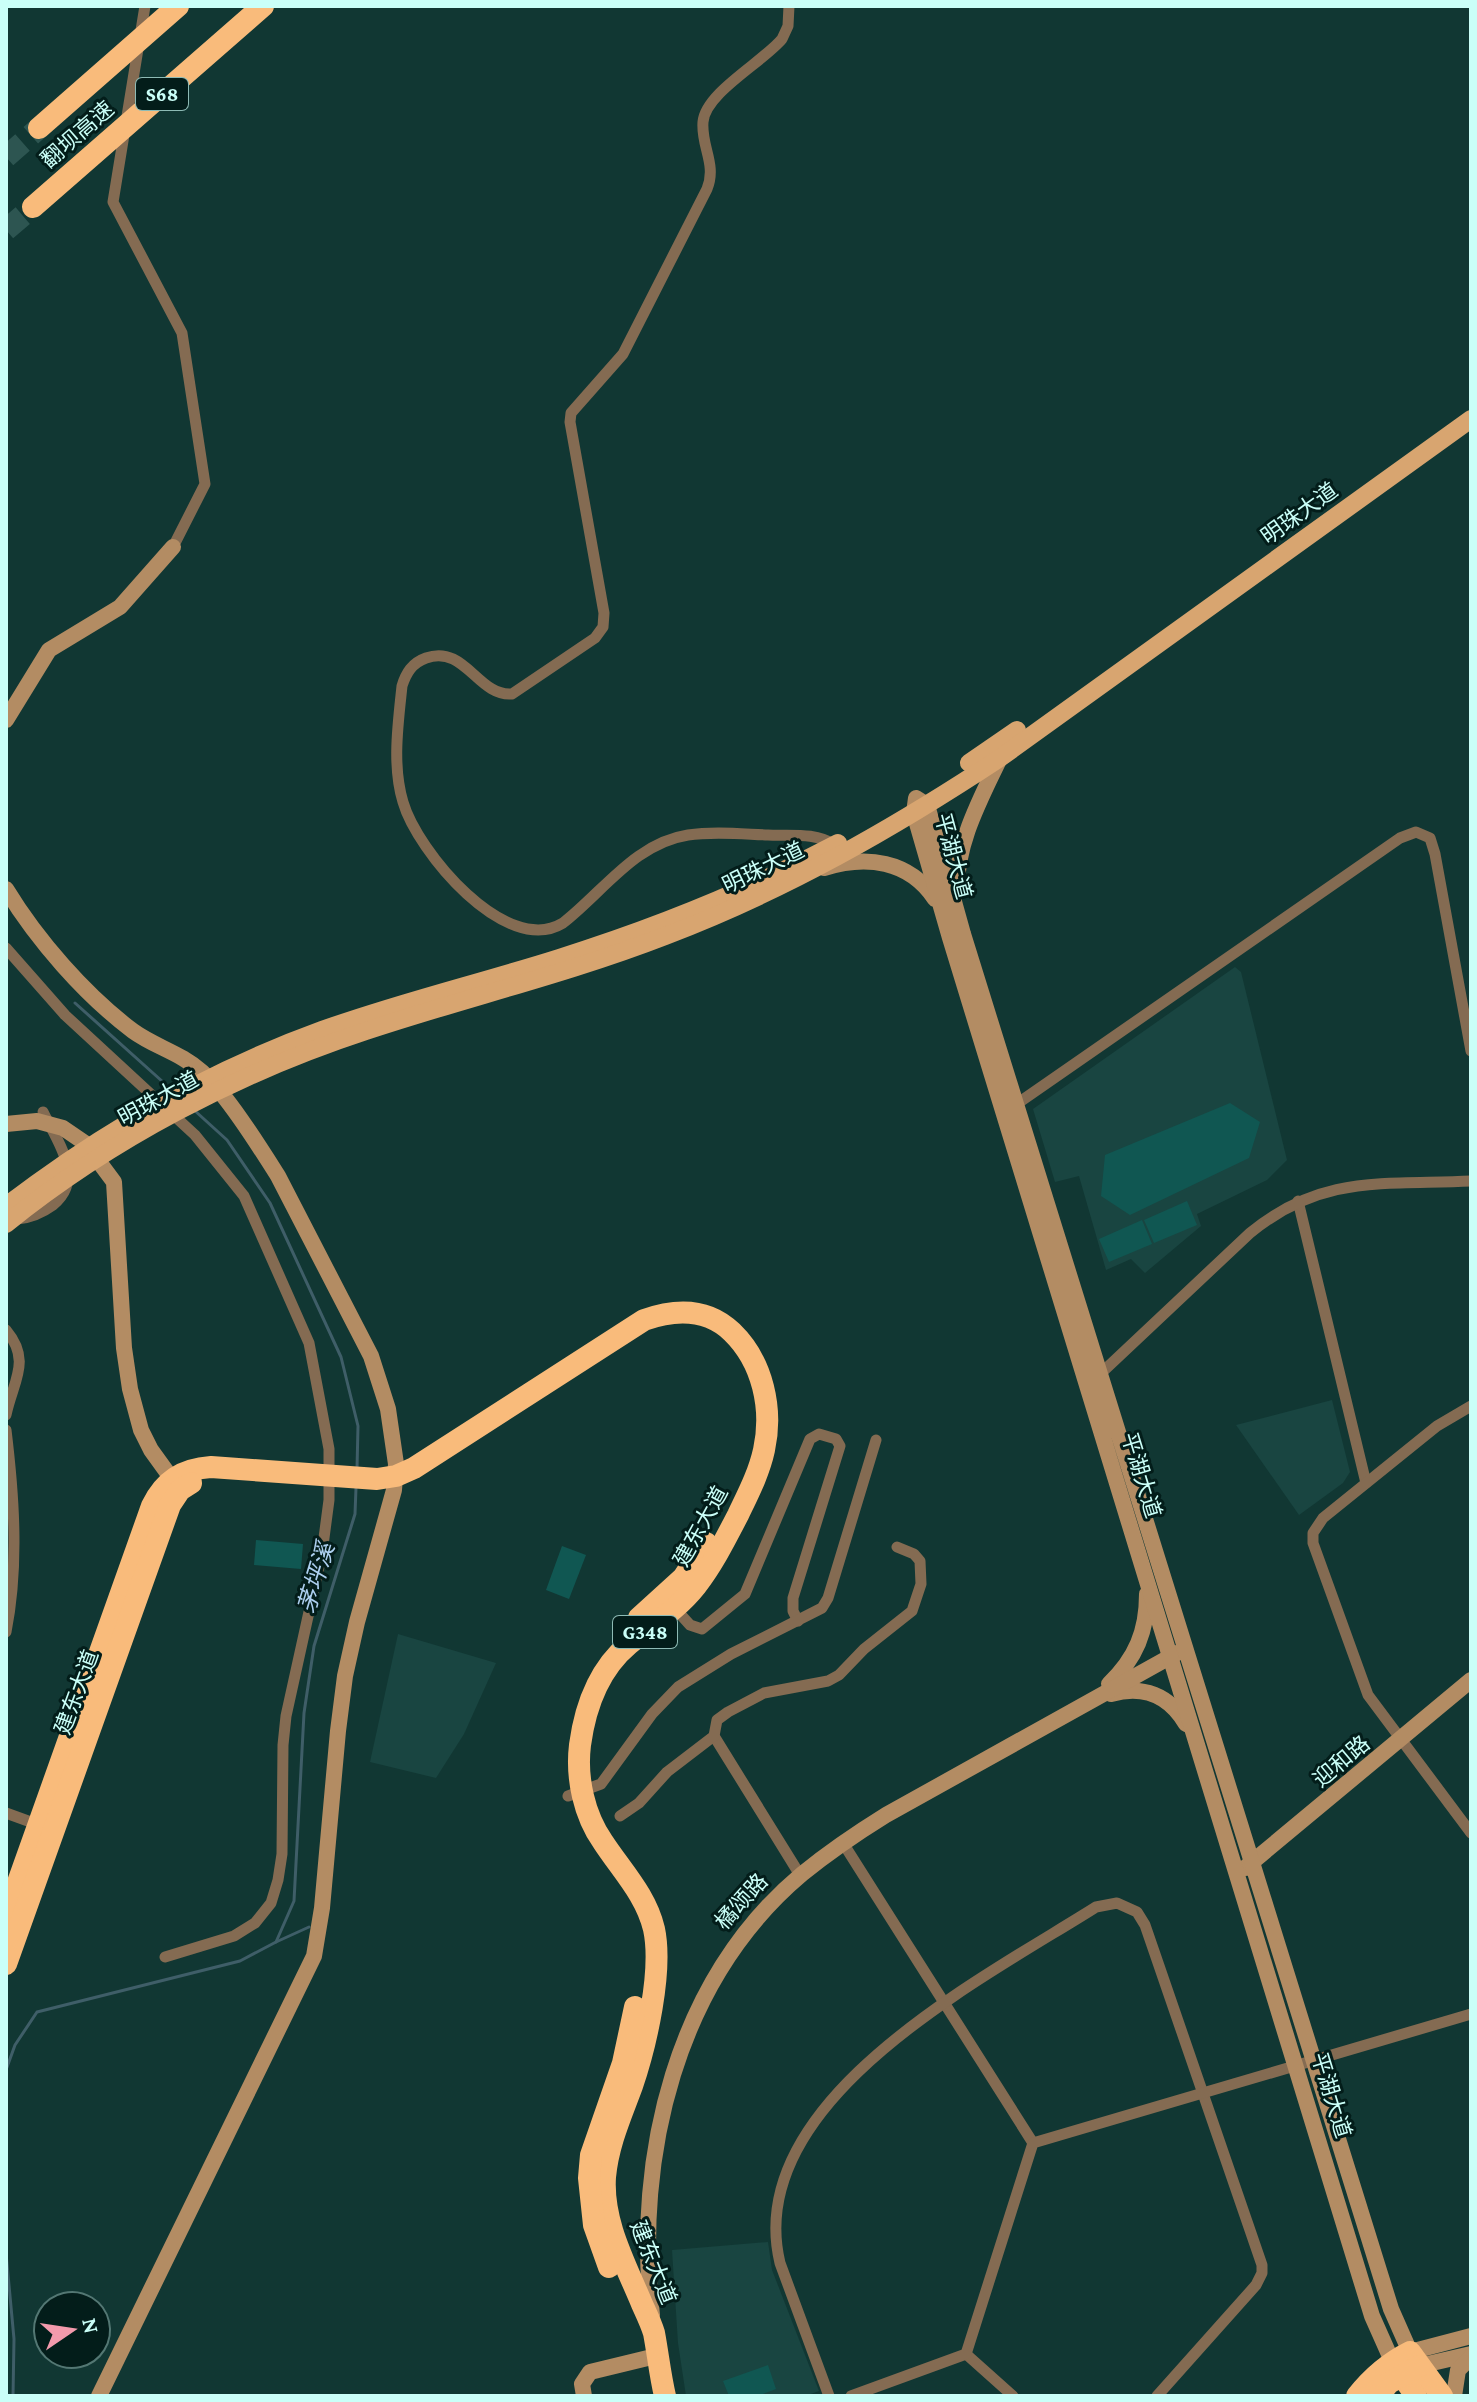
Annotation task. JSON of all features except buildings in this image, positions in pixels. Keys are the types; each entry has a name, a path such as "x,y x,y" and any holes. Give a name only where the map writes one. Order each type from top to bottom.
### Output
{"highway":[{"name":"翻坝高速","path":"39,128 178,6"},
{"name":"翻坝高速","path":"33,207 263,6"},
{"name":"建东大道","path":"6,1916 46,1828 176,1484 219,1479 386,1484 421,1481 636,1340 679,1325 693,1327 720,1340 739,1363 750,1389 753,1432 746,1460 710,1537 670,1602 609,1642 593,1662 571,1713 566,1746 585,1842 629,1903 642,1947 641,1977 628,2046 597,2134 589,2178 594,2225 611,2271 622,2293 653,2332"},
{"name":"建东大道","path":"575,1794 597,1833 641,1896 649,1912 657,1945 655,1979 642,2051 607,2158 605,2200 616,2243 653,2332"},
{"name":"建东大道","path":"6,1964 46,1828"},
{"name":"橘颂路","path":"653,2332 665,2396"},
{"path":"1357,2396 1368,2382 1405,2363"},
{"path":"1378,2396 1405,2363"},
{"name":"平湖大道","path":"1405,2363 1416,2396"},
{"name":"平湖大道","path":"1405,2363 1442,2396"}],"main road":[{"name":"明珠大道","path":"6,1221 82,1169 219,1091 290,1059 437,1001 717,900 919,806 1044,711 1471,404"},
{"name":"明珠大道","path":"6,1206 108,1136 212,1078 322,1030 664,937 804,875 1000,758 1471,419"},
{"path":"6,720 49,650 120,607 173,547"},
{"path":"957,936 957,886 961,855 976,809 1000,758"},
{"name":"平湖大道","path":"919,806 1178,1653 1253,1864 1405,2363"},
{"path":"804,875 851,861 874,861 898,867 917,879 932,895 957,936"},
{"path":"6,889 58,961 133,1031 199,1069 262,1150 284,1186 371,1356 388,1409 386,1484 345,1676 322,1908 314,1956 99,2396"},
{"path":"6,1124 46,1118 85,1143 114,1182 124,1348 130,1389 141,1430 151,1450 176,1484"},
{"name":"平湖大道","path":"1094,1379 1147,1581 1178,1653 1199,1749 1372,2316 1405,2363"},
{"path":"1087,1702 1116,1677 1138,1647 1144,1629 1147,1581"},
{"name":"橘颂路","path":"653,2332 648,2244 655,2151 666,2098 687,2034 703,1997 731,1952 800,1875 843,1843 886,1815 1178,1653"},
{"name":"迎和路","path":"1237,1873 1253,1864 1471,1680"},
{"path":"1087,1702 1121,1691 1137,1689 1153,1693 1168,1701 1180,1714 1199,1749"},
{"path":"616,2243 623,2252 632,2255 642,2252 648,2244"},
{"path":"1405,2363 1471,2336"},
{"path":"1405,2363 1471,2355"},
{"path":"1454,2396 1458,2370 1471,2355"},
{"path":"584,2396 582,2384 590,2372 656,2356"}],"street":[{"path":"145,6 113,202 182,333 205,484 173,547"},
{"path":"789,6 788,26 782,39 706,109 703,130 712,170 707,189 623,354 571,413 570,422 604,613 603,627 595,638 512,694 498,692 465,665 450,658 434,656 416,663 402,686 397,773 408,817 439,867 483,907 533,930 549,929 563,923 634,859 675,838 711,833 817,836 835,845"},
{"path":"1010,1109 1400,838 1416,832 1430,838 1433,846 1471,1051"},
{"path":"6,948 65,1015 195,1135 244,1196 312,1354 335,1482 286,1716 282,1854 276,1892 264,1914 244,1930 165,1957"},
{"path":"6,1221 33,1216 47,1209 65,1191 68,1166 46,1118"},
{"path":"1094,1379 1250,1233 1298,1201 1343,1187 1471,1181"},
{"path":"1298,1201 1366,1483"},
{"path":"6,1330 19,1350 21,1363 6,1415"},
{"path":"1471,1406 1437,1426 1317,1525 1313,1543 1363,1683 1374,1705 1471,1833"},
{"path":"6,1430 14,1507 12,1583 6,1632"},
{"path":"670,1602 690,1625 702,1629 745,1594 810,1439 819,1434 836,1439 840,1446 793,1598 793,1611 798,1621"},
{"path":"575,1794 595,1787 606,1779 652,1714 678,1687 731,1654 822,1608 828,1598 876,1440"},
{"path":"620,1816 639,1803 667,1772 714,1736 717,1720 764,1693 818,1684 839,1675 864,1649 912,1611 921,1584 920,1561 914,1554 897,1547"},
{"path":"714,1736 800,1875"},
{"path":"6,1813 46,1828"},
{"path":"843,1843 1033,2143 966,2354"},
{"path":"829,2396 775,2242 777,2198 802,2139 827,2106 882,2050 945,2003 1096,1907 1110,1903 1131,1908 1145,1925 1261,2258 1262,2273 1256,2285 1157,2396"},
{"path":"1033,2143 1471,2014"},
{"path":"851,2396 966,2354"},
{"path":"966,2354 1013,2396"}],"shaded area":[{"path":"1235,967 1241,972 1287,1160 1267,1180 1197,1214 1201,1226 1145,1273 1131,1259 1106,1270 1079,1176 1055,1182 1033,1109"},
{"path":"1230,1103 1260,1122 1249,1158 1130,1215 1101,1196 1105,1155"},
{"path":"1187,1201 1197,1225 1154,1243 1144,1220"},
{"path":"1142,1220 1152,1244 1109,1262 1099,1239"},
{"path":"1332,1400 1350,1472 1343,1483 1299,1515 1236,1425"},
{"path":"256,1540 303,1544 301,1569 254,1565"},
{"path":"562,1546 586,1555 569,1599 546,1590"},
{"path":"398,1634 496,1663 464,1734 436,1778 370,1762"},
{"path":"768,2242 772,2270 819,2391 805,2396 686,2396 678,2343 672,2250"},
{"path":"768,2365 776,2389 757,2396 729,2396 723,2381"}],"waterway":[{"name":"茅坪溪","path":"75,1003 173,1091"},
{"name":"茅坪溪","path":"194,1110 227,1140 270,1203 341,1357 358,1426 357,1469"},
{"name":"茅坪溪","path":"6,2070 15,2045 37,2012 240,1961 276,1942 294,1901 304,1713 314,1646 355,1514 356,1488"},
{"path":"276,1942 309,1927"},
{"name":"茅坪溪","path":"6,2253 14,2339 13,2396"}],"tunnel":[{"path":"6,157 39,128"},
{"path":"6,230 33,207"}]}
